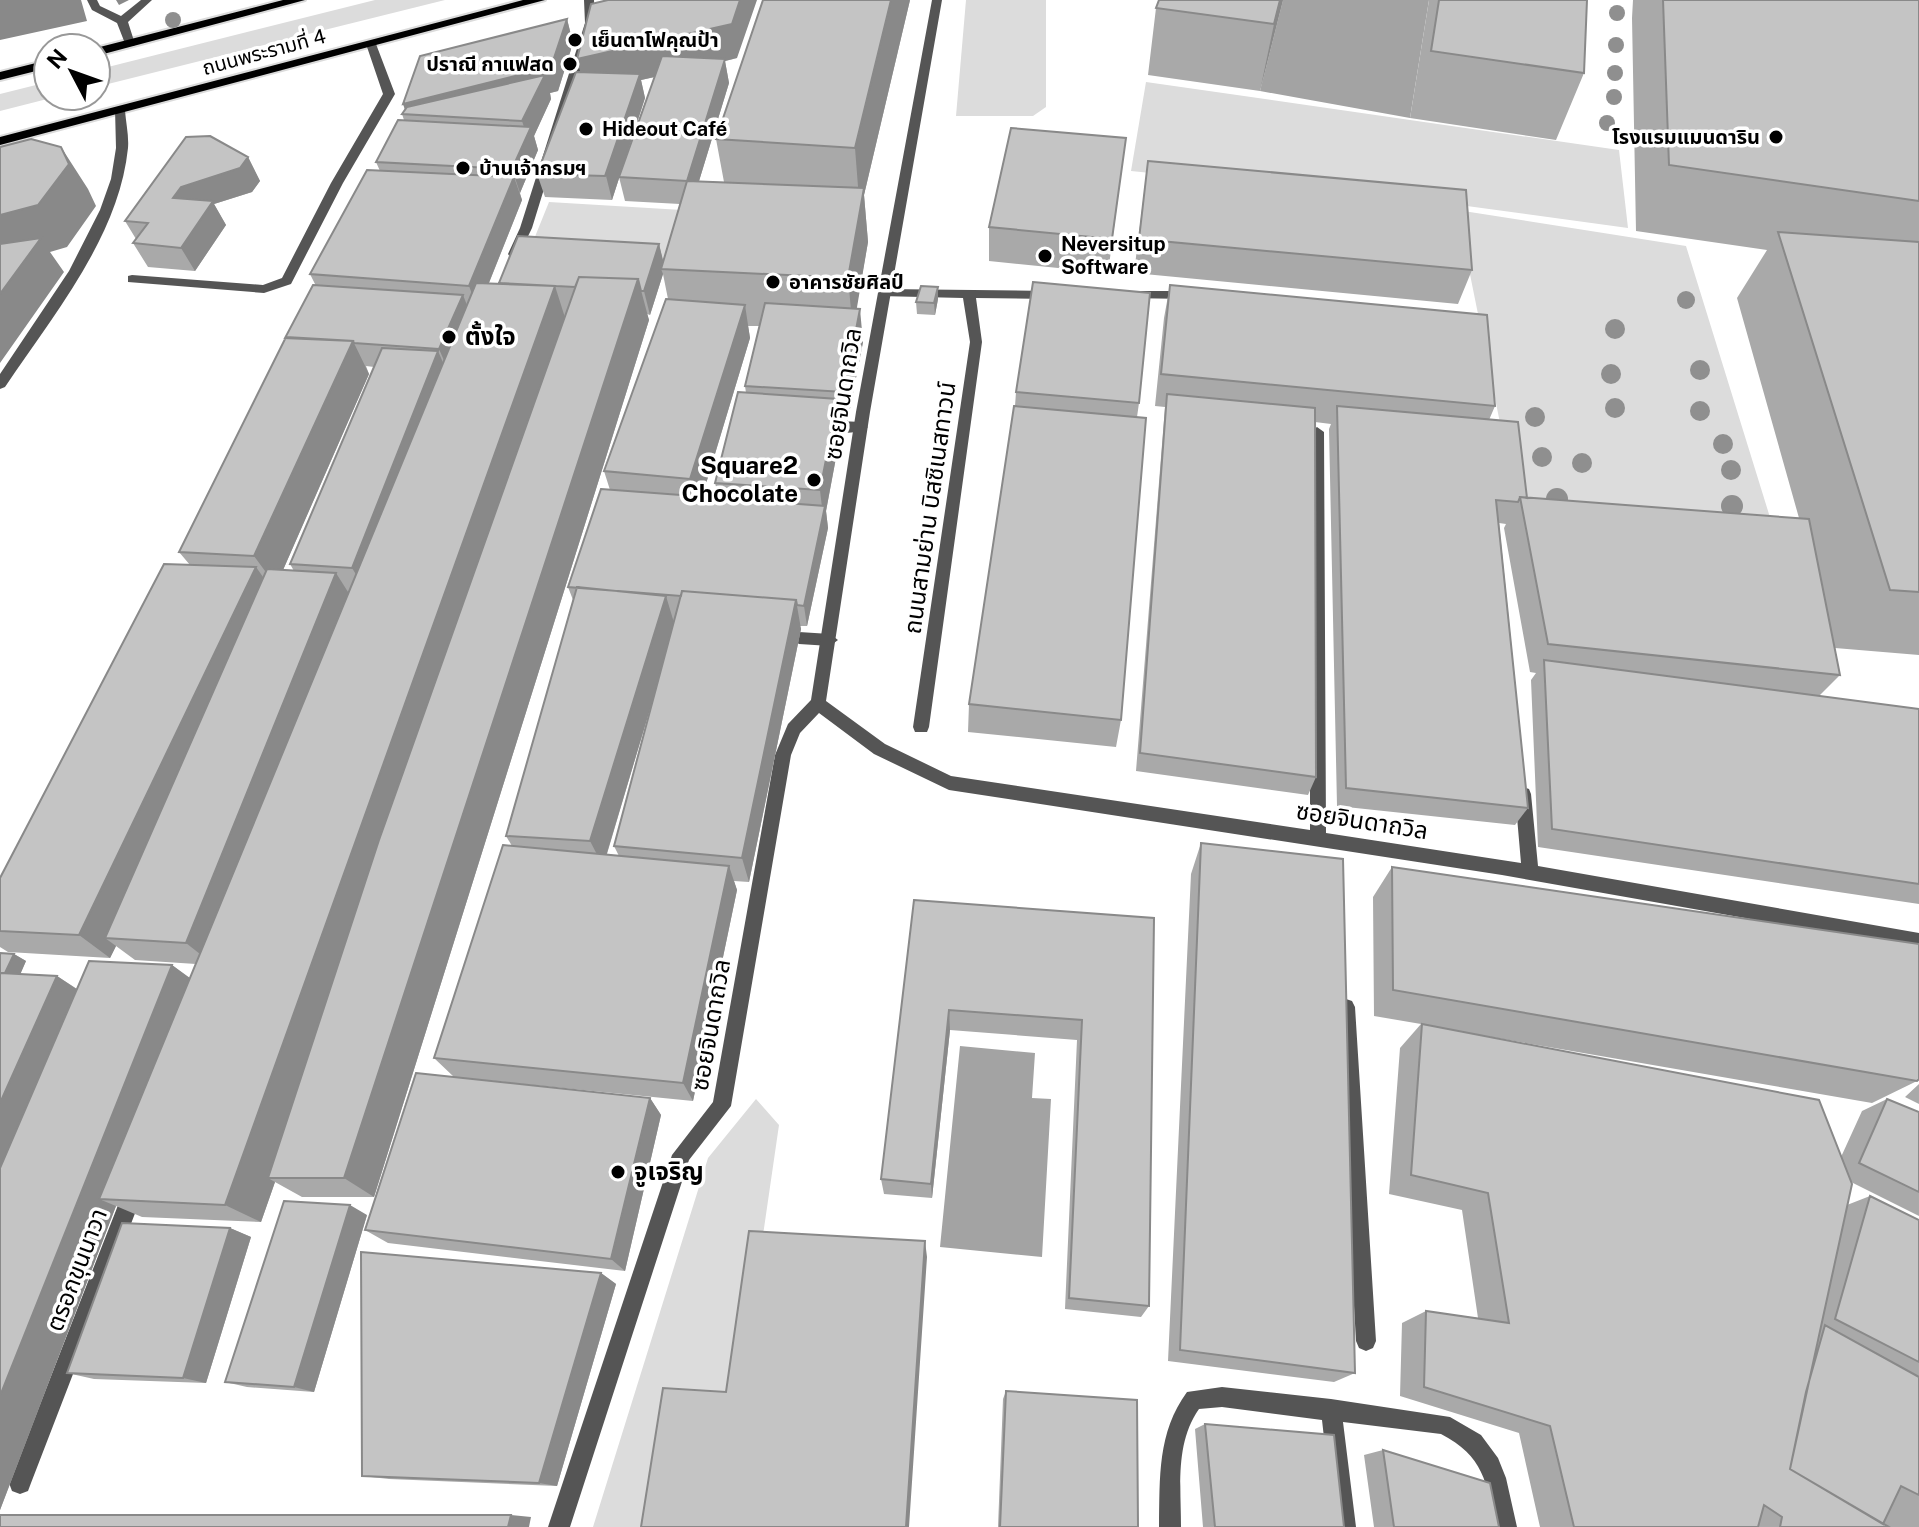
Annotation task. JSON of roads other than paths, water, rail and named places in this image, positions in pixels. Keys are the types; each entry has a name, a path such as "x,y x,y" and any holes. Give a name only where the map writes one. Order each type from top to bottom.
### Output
{"main road":[{"name":"ถนนพระรามที่ 4","path":"112,48 298,0"},
{"name":"ถนนพระรามที่ 4","path":"0,141 538,0"},
{"path":"0,76 32,68"}],"street":[{"path":"92,0 107,16 122,21"},
{"path":"122,21 147,0"},
{"path":"508,266 526,228 571,95 590,23 589,0"},
{"name":"ซอยจินดาถวิล","path":"559,1527 681,1155 722,1106 783,755 794,729 818,703 861,427 937,0"},
{"path":"122,21 130,44"},
{"path":"132,279 264,289 287,281 337,183 389,94 371,44"},
{"path":"0,384 83,256 114,188 123,147 119,111"},
{"path":"884,293 1064,295"},
{"name":"ถนนสามย่าน บิสซิเนสทาวน์","path":"921,727 976,342 969,295"},
{"path":"1112,295 1207,296"},
{"path":"801,424 861,427"},
{"path":"1317,432 1327,840 1338,868"},
{"path":"799,638 830,640"},
{"name":"ซอยจินดาถวิล","path":"818,703 852,734 890,757 949,783 1530,872 1919,941"},
{"path":"1520,770 1530,872"},
{"path":"1345,992 1366,1341"},
{"name":"ตรอกขุนนาวา","path":"20,1483 138,1179"},
{"path":"1170,1527 1172,1441 1179,1417 1194,1399 1222,1397 1443,1424 1464,1433 1483,1449 1493,1465 1506,1527"},
{"path":"1331,1409 1345,1527"}],"place":[{"name":"เย็นตาโฟคุณป้า","path":"575,40"},
{"name":"ปราณี กาแฟสด","path":"570,64"},
{"name":"Hideout Café","path":"586,129"},
{"name":"โรงแรมแมนดาริน","path":"1776,137"},
{"name":"บ้านเจ้ากรมฯ","path":"463,168"},
{"name":"Neversitup Software","path":"1045,256"},
{"name":"อาคารชัยศิลป์","path":"773,282"},
{"name":"ตั้งใจ","path":"449,337"},
{"name":"Square2 Chocolate","path":"814,480"},
{"name":"จูเจริญ","path":"618,1172"}]}
